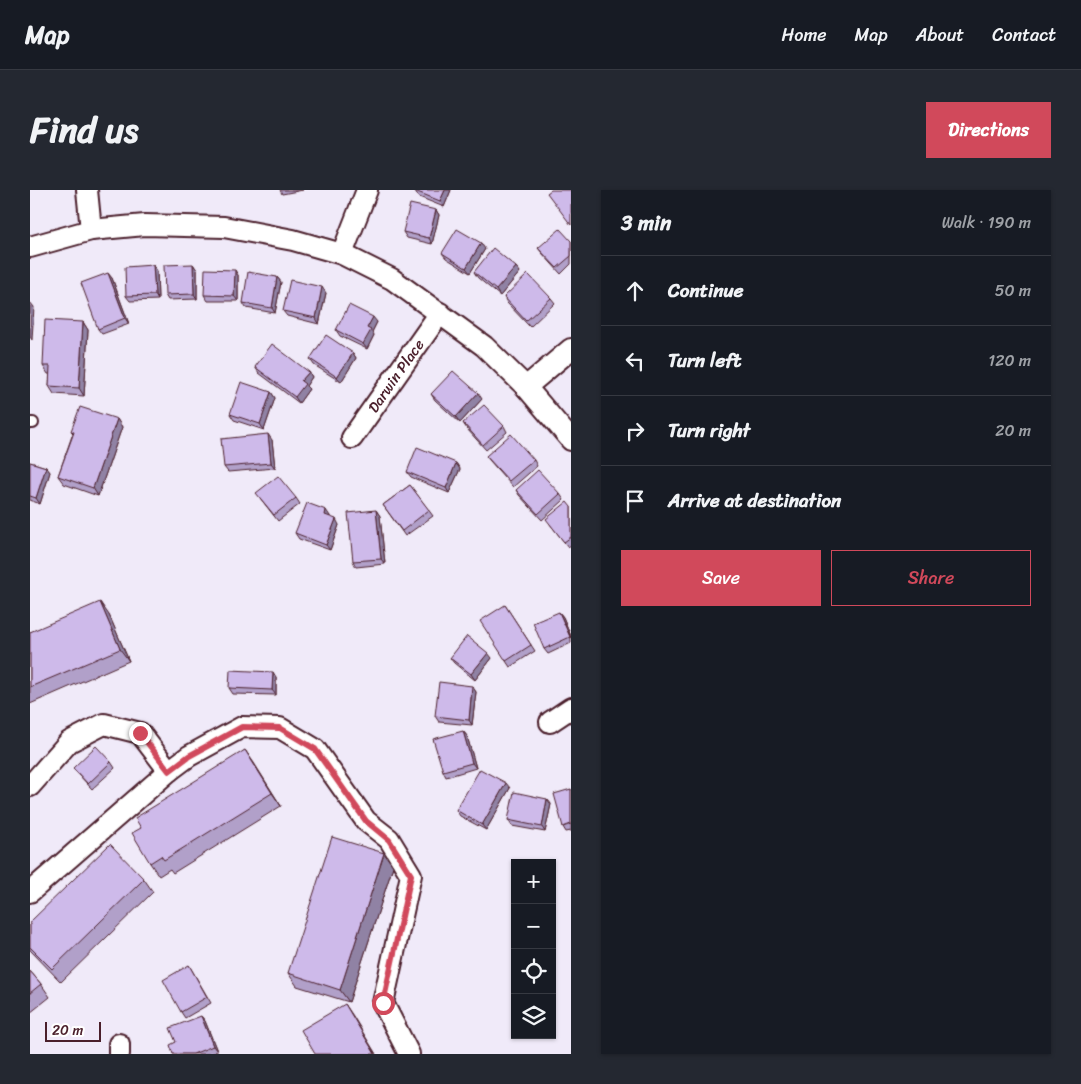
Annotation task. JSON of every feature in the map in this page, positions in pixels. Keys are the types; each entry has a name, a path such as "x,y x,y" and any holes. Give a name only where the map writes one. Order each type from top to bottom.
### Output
{"street":[{"path":"88,190 91,230"},
{"path":"342,254 367,190"},
{"path":"30,247 91,230 145,225 224,227 293,240 342,254 392,279 484,346 526,387 571,440"},
{"name":"Darwin Place","path":"352,438 440,313"},
{"path":"526,387 571,349"},
{"path":"550,722 571,708"},
{"path":"30,786 69,742 104,724 140,733 169,771"},
{"path":"30,892 169,771 189,756 242,727 280,728 315,749 366,821 389,840 411,875 383,1003 409,1054"}],"building":[{"path":"415,190 445,190 440,201"},
{"path":"551,190 571,190 571,225 547,193"},
{"path":"410,204 436,210 429,238 403,232"},
{"path":"457,229 481,243 466,268 442,253"},
{"path":"560,229 571,241 571,256 557,268 538,248"},
{"path":"493,248 516,267 496,290 474,272"},
{"path":"193,264 194,294 165,295 164,265"},
{"path":"153,265 155,295 126,296 125,267"},
{"path":"205,269 235,270 234,296 204,295"},
{"path":"248,272 277,277 272,308 243,303"},
{"path":"108,273 125,318 98,329 81,283"},
{"path":"528,274 551,298 526,321 504,297"},
{"path":"290,280 322,287 316,318 283,311"},
{"path":"349,305 373,317 367,328 371,330 363,344 336,330"},
{"path":"45,320 83,322 79,388 49,386 50,366 43,366"},
{"path":"326,335 353,353 337,377 310,359"},
{"path":"272,344 309,372 301,381 305,384 295,397 255,367"},
{"path":"453,371 478,393 456,417 431,394"},
{"path":"241,382 271,392 260,424 230,414"},
{"path":"484,405 504,426 483,445 463,423"},
{"path":"80,407 117,419 93,488 58,476 74,432 71,431"},
{"path":"268,434 271,463 224,467 221,439"},
{"path":"511,434 534,460 509,481 486,456"},
{"path":"417,447 456,463 446,488 407,472"},
{"path":"30,462 46,467 36,498 30,496"},
{"path":"538,470 560,494 538,514 516,490"},
{"path":"278,476 296,498 274,515 256,493"},
{"path":"410,485 429,510 402,531 383,505"},
{"path":"567,502 571,507 571,537 564,542 546,519"},
{"path":"307,503 326,510 325,515 336,519 326,545 295,533"},
{"path":"376,510 381,559 353,561 348,513"},
{"path":"100,602 120,649 30,687 30,632"},
{"path":"505,605 531,645 506,661 480,621"},
{"path":"559,612 570,637 544,649 533,623"},
{"path":"467,636 488,653 471,674 450,658"},
{"path":"230,670 273,672 272,690 229,688"},
{"path":"439,682 472,686 469,720 435,716"},
{"path":"463,731 472,763 443,771 433,739"},
{"path":"96,746 111,762 88,784 73,768"},
{"path":"245,750 272,793 164,860 161,856 150,863 132,833 141,828 135,818"},
{"path":"480,769 506,783 482,825 456,810"},
{"path":"571,789 571,824 563,827 554,794"},
{"path":"514,792 547,799 542,827 508,820"},
{"path":"332,837 384,853 340,990 288,973"},
{"path":"110,844 144,879 52,969 30,947 30,922"},
{"path":"189,965 207,997 181,1012 163,980"},
{"path":"30,971 41,984 30,993"},
{"path":"345,1004 375,1054 315,1054 301,1030"},
{"path":"201,1016 213,1046 193,1054 173,1054 170,1045 176,1042 170,1028"}],"route":[{"path":"140,733 169,771 189,756 242,727 280,728 315,749 366,821 389,840 411,875 383,1003"}]}
